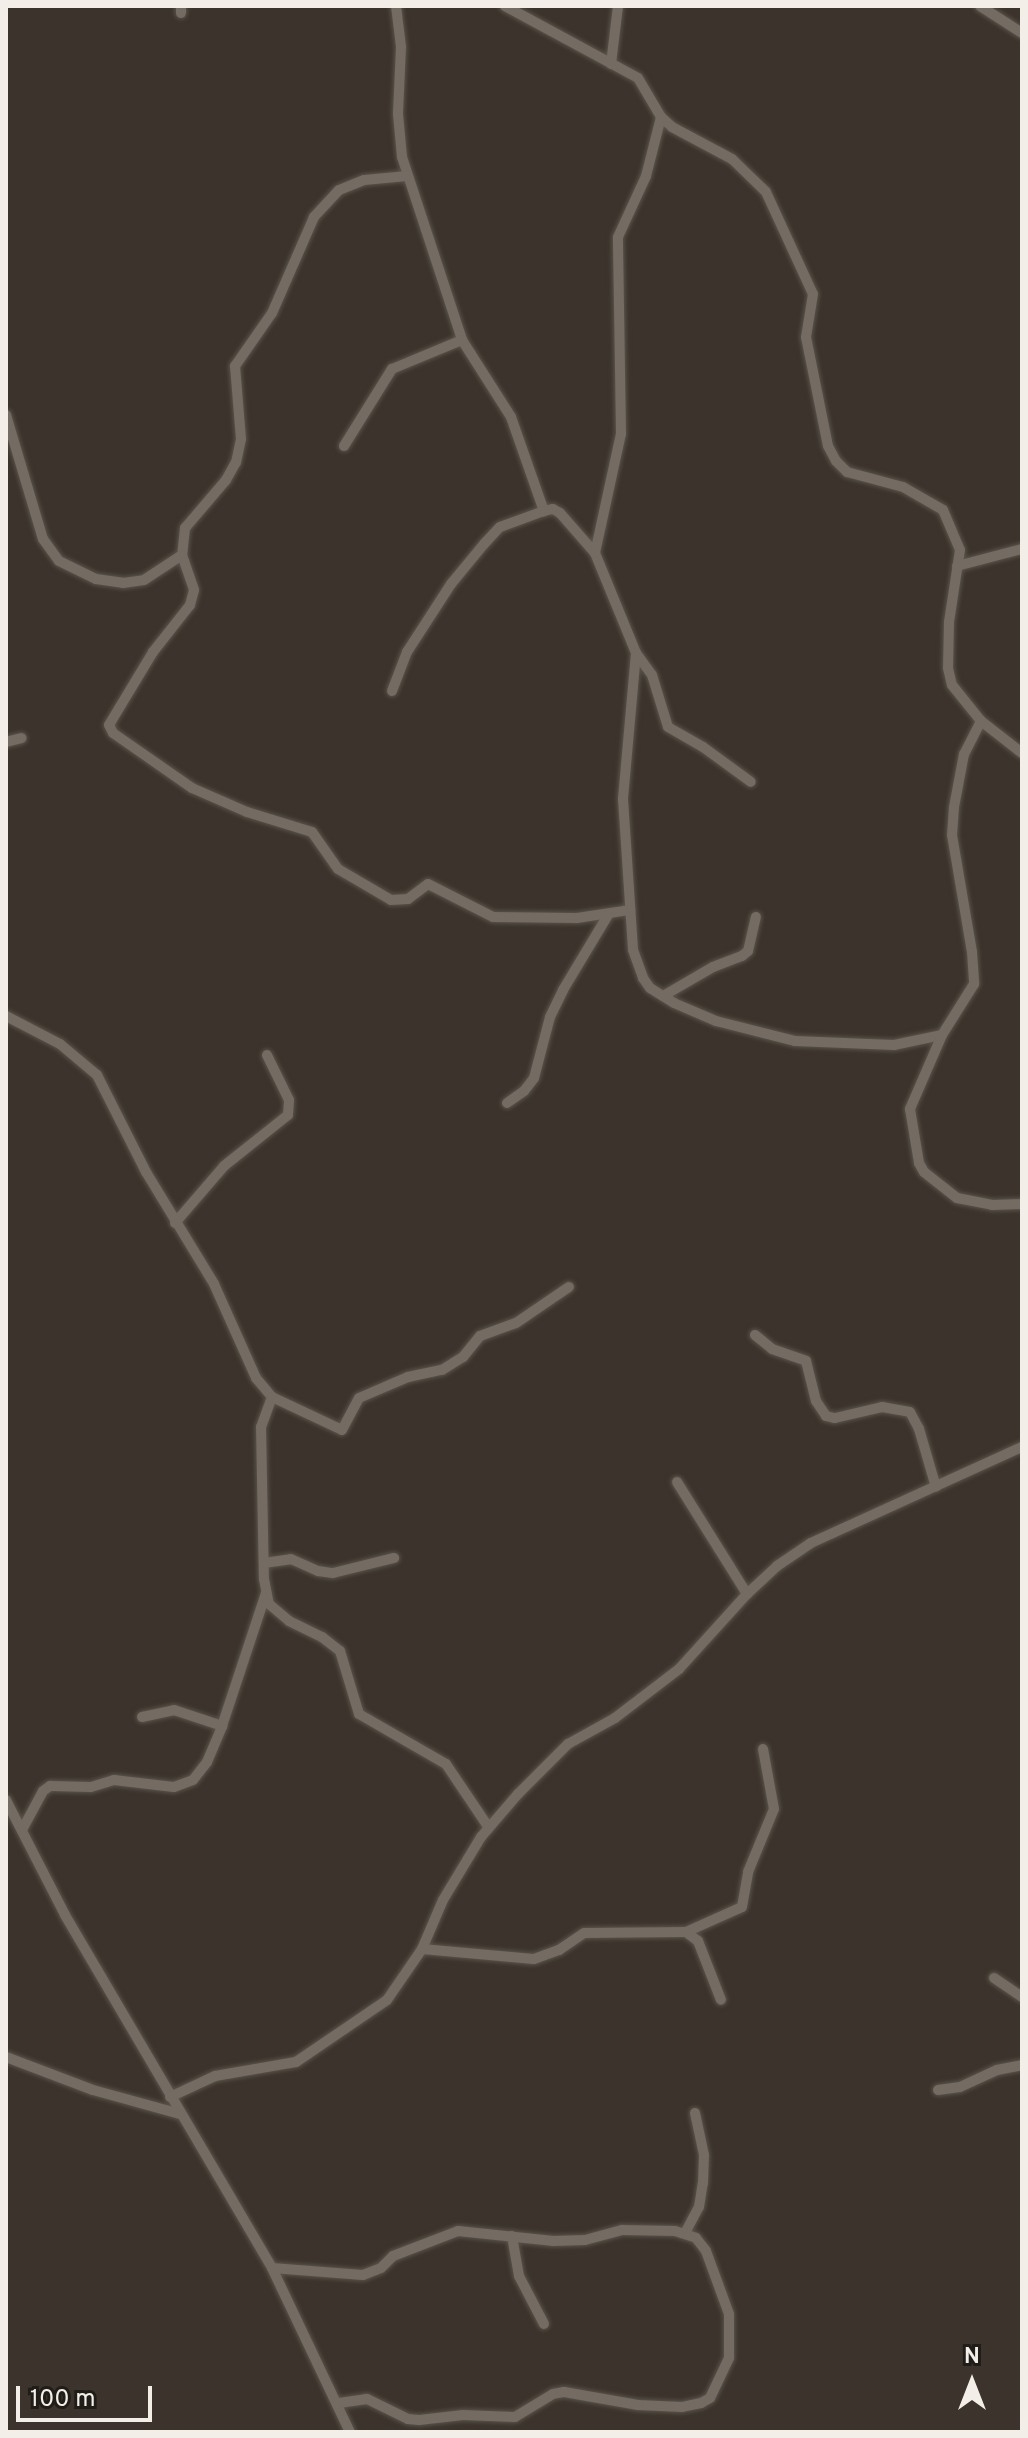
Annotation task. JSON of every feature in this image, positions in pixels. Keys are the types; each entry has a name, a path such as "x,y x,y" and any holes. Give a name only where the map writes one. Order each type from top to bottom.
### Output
{"street":[{"path":"396,6 401,47 399,134 407,176 462,340 511,417 544,511"},
{"path":"505,6 638,78 661,117 693,140 732,159 766,192 813,294 806,337 828,446 847,472 903,487 943,510 960,550 948,668 952,685 981,721 1022,753"},
{"path":"611,64 618,6"},
{"path":"980,6 1022,33"},
{"path":"595,553 621,434 622,357 615,254 623,222 646,176 661,117"},
{"path":"407,176 364,180 339,190 314,217 272,313 240,353 235,366 241,439 236,462 226,480 185,528 182,555 194,590 190,605 164,636 110,718 113,733 207,796 315,833 338,869 391,900 408,899 428,884 493,917 608,915 630,910"},
{"path":"344,446 392,369 462,340"},
{"path":"6,415 43,539 59,561 96,579 123,583 144,580 182,555"},
{"path":"392,691 407,652 451,584 484,544 500,527 553,509 595,553 636,653 652,675 668,727 703,747 751,782"},
{"path":"957,566 1022,549"},
{"path":"636,653 623,799 630,910 638,967 650,988 716,1021 795,1041 894,1045 942,1035"},
{"path":"981,721 964,754 952,835 972,952 974,984 942,1035 935,1058 911,1099 919,1163 924,1172 957,1198 992,1205 1022,1204"},
{"path":"6,742 22,738"},
{"path":"507,1103 524,1091 534,1078 550,1017 608,915"},
{"path":"663,996 748,951 756,917"},
{"path":"6,1016 60,1044 97,1075 175,1223 214,1284 256,1378 272,1397 342,1430 359,1398 408,1377 454,1364 480,1336 516,1323 569,1287"},
{"path":"175,1223 224,1166 288,1115 289,1100 267,1055"},
{"path":"755,1335 772,1349 806,1361 816,1401 826,1416 835,1418 882,1407 910,1412 919,1429 936,1487"},
{"path":"272,1397 261,1427 264,1563 269,1604 282,1616 340,1651 359,1714 446,1764 489,1828"},
{"path":"170,2097 215,2076 282,2067 316,2051 387,2000 422,1949 450,1886 489,1828 568,1744 615,1718 679,1669 747,1594 777,1566 811,1543 1022,1447"},
{"path":"677,1482 747,1594"},
{"path":"264,1563 291,1559 318,1571 333,1573 394,1558"},
{"path":"22,1830 43,1791 50,1786 91,1787 114,1780 182,1786 193,1780 207,1762 222,1726 266,1593"},
{"path":"142,1717 174,1710 222,1726"},
{"path":"422,1949 534,1959 559,1950 584,1933 686,1932 742,1907 748,1872 774,1809 763,1749"},
{"path":"6,1800 54,1896 272,2268 350,2432"},
{"path":"686,1932 698,1941 721,2000"},
{"path":"994,1978 1022,1997"},
{"path":"7,2061 93,2090 180,2114"},
{"path":"938,2090 960,2087 997,2070 1022,2065"},
{"path":"685,2233 692,2226 699,2207 703,2183 704,2155 695,2113"},
{"path":"272,2268 363,2275 381,2268 393,2256 451,2232 553,2241 585,2240 622,2230 685,2233 696,2238 706,2251 729,2314 729,2358 710,2398 701,2403 682,2407 638,2405 564,2392 553,2394 515,2417 463,2415 419,2420 408,2419 367,2399 337,2403"},
{"path":"512,2236 519,2276 544,2324"}]}
